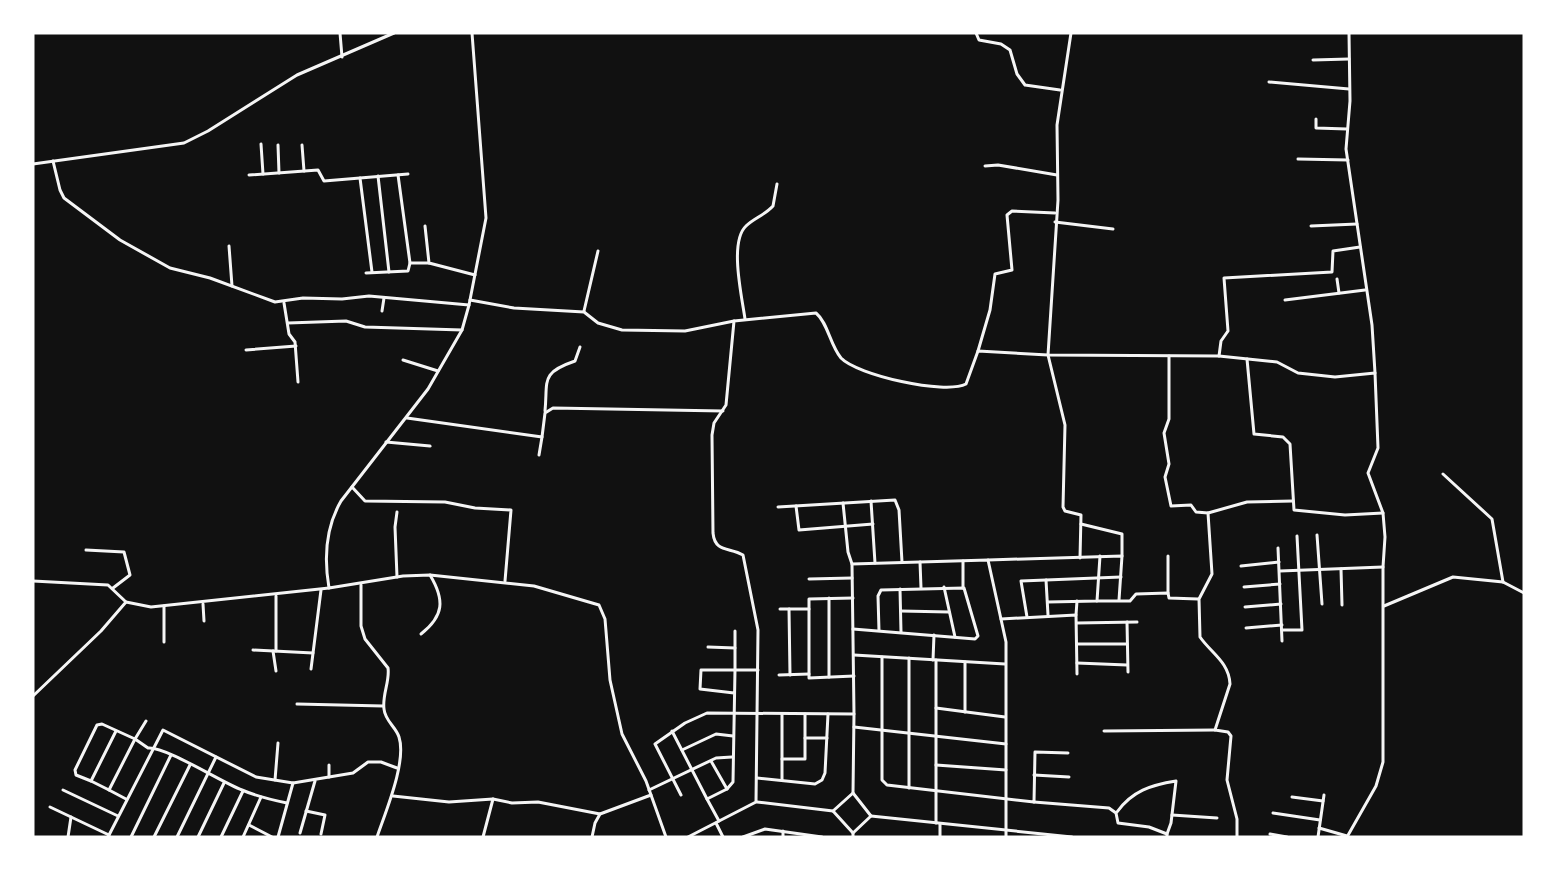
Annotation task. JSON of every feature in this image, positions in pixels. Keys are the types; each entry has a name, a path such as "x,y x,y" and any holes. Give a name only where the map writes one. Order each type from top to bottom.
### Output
{"street":[{"path":"340,33 342,57"},
{"path":"33,164 184,143 208,131 297,75 394,33"},
{"path":"329,588 327,562 332,517 386,442 407,418 438,371 462,330 470,302 486,218 472,33"},
{"path":"976,33 980,40 1001,44 1010,50 1017,74 1024,85 1060,90"},
{"path":"1071,33 1060,90 1057,134 1058,175 1048,355 1065,425 1063,507 1065,511 1081,515 1080,558"},
{"path":"1319,828 1347,837 1376,786 1383,762 1385,537 1383,513 1368,473 1378,448 1375,373 1372,325 1365,290 1348,160 1349,33"},
{"path":"1313,60 1349,59"},
{"path":"1269,82 1349,89"},
{"path":"1316,119 1316,128 1347,129"},
{"path":"261,144 263,174"},
{"path":"278,145 279,173"},
{"path":"302,146 304,171"},
{"path":"1298,159 1348,160"},
{"path":"53,161 61,194 101,226 170,268 232,286 275,302 284,303 303,298 384,298 470,302 514,308 584,312 598,323 622,330 643,332 685,331 745,319 816,313 834,347 845,361 896,380 928,386 958,388 966,384 978,351 990,310 995,274 1012,270 1007,215 1012,211 1055,213"},
{"path":"985,166 998,165 1058,175"},
{"path":"249,175 318,170 324,181 408,174"},
{"path":"366,273 408,272 410,263 398,175"},
{"path":"378,176 389,272"},
{"path":"360,178 372,272"},
{"path":"745,319 738,258 739,239 746,226 773,206 777,183"},
{"path":"1055,222 1113,228"},
{"path":"1311,226 1357,224"},
{"path":"425,226 429,262"},
{"path":"230,246 232,286"},
{"path":"1219,356 1221,341 1228,331 1224,278 1332,272 1333,251 1360,247"},
{"path":"584,312 597,251"},
{"path":"410,263 429,262 475,275"},
{"path":"1337,279 1339,293"},
{"path":"1285,300 1365,290"},
{"path":"382,310 384,298"},
{"path":"284,303 289,334 296,346 298,382"},
{"path":"288,324 346,321 365,327 462,330"},
{"path":"734,321 724,411 714,423 712,435 714,541 720,548 743,555 758,630 756,802"},
{"path":"246,350 296,346"},
{"path":"539,455 545,413 545,382 559,366 575,361 580,347"},
{"path":"978,351 1048,355 1219,356 1277,362 1298,373 1335,377 1375,373"},
{"path":"1169,356 1169,419 1164,433 1169,464 1165,474 1170,504 1176,507 1191,505 1196,512 1208,513 1247,502 1293,501"},
{"path":"1247,358 1254,434 1283,437 1288,441 1295,510 1345,515 1383,513"},
{"path":"403,360 438,371"},
{"path":"545,413 555,407 724,411"},
{"path":"407,418 542,437"},
{"path":"386,442 430,446"},
{"path":"1443,474 1492,519 1503,582"},
{"path":"352,487 365,501 445,502 475,508 511,510 505,581"},
{"path":"871,501 875,563"},
{"path":"778,507 897,501 902,562"},
{"path":"843,503 848,552 852,564 853,793 871,816 1072,837"},
{"path":"796,506 799,530 873,524"},
{"path":"397,577 395,527 398,512"},
{"path":"1208,513 1212,574 1199,599 1200,637 1217,654 1230,677 1230,684 1215,730"},
{"path":"1081,525 1122,534 1119,600"},
{"path":"1317,535 1322,604"},
{"path":"1282,630 1302,630 1298,536"},
{"path":"1278,548 1282,641"},
{"path":"86,550 124,552 130,575 113,588"},
{"path":"1097,601 1100,556"},
{"path":"852,564 1122,556"},
{"path":"1168,556 1168,593 1171,599 1199,599"},
{"path":"988,560 1006,642 1006,837"},
{"path":"853,629 975,639 978,636 968,593 963,588 963,561"},
{"path":"920,562 921,588"},
{"path":"1241,566 1279,562"},
{"path":"1280,571 1383,567"},
{"path":"1341,568 1342,606"},
{"path":"421,634 438,617 440,607 439,592 430,575"},
{"path":"33,581 95,583 113,588 126,602 140,606 164,606 276,596 361,585 397,577 430,575 505,581 534,586 599,605 605,619 610,680 622,734 649,790 666,837"},
{"path":"1027,617 1020,582 1121,577"},
{"path":"1384,606 1453,577 1503,582 1524,593"},
{"path":"809,579 852,578"},
{"path":"1046,580 1048,615"},
{"path":"1244,587 1280,584"},
{"path":"361,585 361,626 365,639 383,661 389,674 383,706 385,717 399,737 393,796 377,837"},
{"path":"879,631 879,592 921,588 963,588"},
{"path":"944,588 955,637"},
{"path":"900,589 901,633"},
{"path":"311,669 321,590"},
{"path":"1048,602 1130,601 1138,593 1168,593"},
{"path":"276,596 276,671"},
{"path":"829,598 829,677"},
{"path":"853,598 809,599 809,678 854,676"},
{"path":"33,696 101,631 126,602"},
{"path":"1077,602 1077,674"},
{"path":"203,604 204,621"},
{"path":"1245,607 1281,604"},
{"path":"164,606 164,642"},
{"path":"780,609 809,609"},
{"path":"789,609 790,675"},
{"path":"901,611 950,612"},
{"path":"1001,619 1076,615"},
{"path":"1127,622 1128,672"},
{"path":"1077,623 1137,622"},
{"path":"1246,628 1282,625"},
{"path":"707,800 732,784 735,631"},
{"path":"934,635 936,791 940,837"},
{"path":"1077,644 1127,644"},
{"path":"708,647 735,648"},
{"path":"253,650 313,653"},
{"path":"854,655 1005,664"},
{"path":"882,657 882,780 887,785 1007,800 1109,808 1116,813 1118,824 1149,827 1167,836 1176,781 1154,785 1135,792 1116,813"},
{"path":"909,658 909,788"},
{"path":"965,662 965,712"},
{"path":"1077,663 1127,665"},
{"path":"734,693 699,687 702,670 758,670"},
{"path":"778,675 809,674"},
{"path":"297,704 383,706"},
{"path":"936,708 1005,717"},
{"path":"681,795 655,744 672,731 705,714 854,714"},
{"path":"782,714 782,780"},
{"path":"782,759 805,759 805,714"},
{"path":"757,778 815,784 822,780 825,773 828,714"},
{"path":"109,790 146,721"},
{"path":"126,799 75,773 97,725 102,724 135,739 148,748 153,747 171,755 243,791 287,803"},
{"path":"854,727 1006,744"},
{"path":"50,807 109,836 153,747 165,729 256,777 293,783 353,773 368,762 381,762 397,768"},
{"path":"1104,731 1215,730 1228,732 1232,739 1227,780 1238,819 1237,837"},
{"path":"92,781 116,731"},
{"path":"672,731 718,822 723,837"},
{"path":"682,750 712,735 733,736"},
{"path":"805,738 827,738"},
{"path":"275,780 278,743"},
{"path":"1034,802 1034,754 1037,751 1068,753"},
{"path":"131,837 171,755"},
{"path":"177,837 216,757"},
{"path":"649,790 720,757 732,757"},
{"path":"711,761 727,789"},
{"path":"154,837 190,765"},
{"path":"329,765 329,777"},
{"path":"936,765 1006,771"},
{"path":"1034,775 1069,777"},
{"path":"300,833 315,781"},
{"path":"198,837 224,783"},
{"path":"278,837 293,783"},
{"path":"63,790 118,816"},
{"path":"221,837 243,791"},
{"path":"833,811 853,793"},
{"path":"393,796 449,802 493,799 512,803 550,804 600,814 651,795"},
{"path":"1318,837 1324,795"},
{"path":"243,837 261,797"},
{"path":"1292,797 1323,801"},
{"path":"483,837 493,799"},
{"path":"688,837 756,802 833,811 853,835 871,816"},
{"path":"306,811 325,815 321,834"},
{"path":"1273,813 1320,820"},
{"path":"592,837 600,814"},
{"path":"1172,815 1217,818"},
{"path":"68,837 71,817"},
{"path":"249,825 265,836 272,837"},
{"path":"743,837 760,829 822,837"},
{"path":"783,831 783,837"},
{"path":"1270,834 1287,837"}]}
